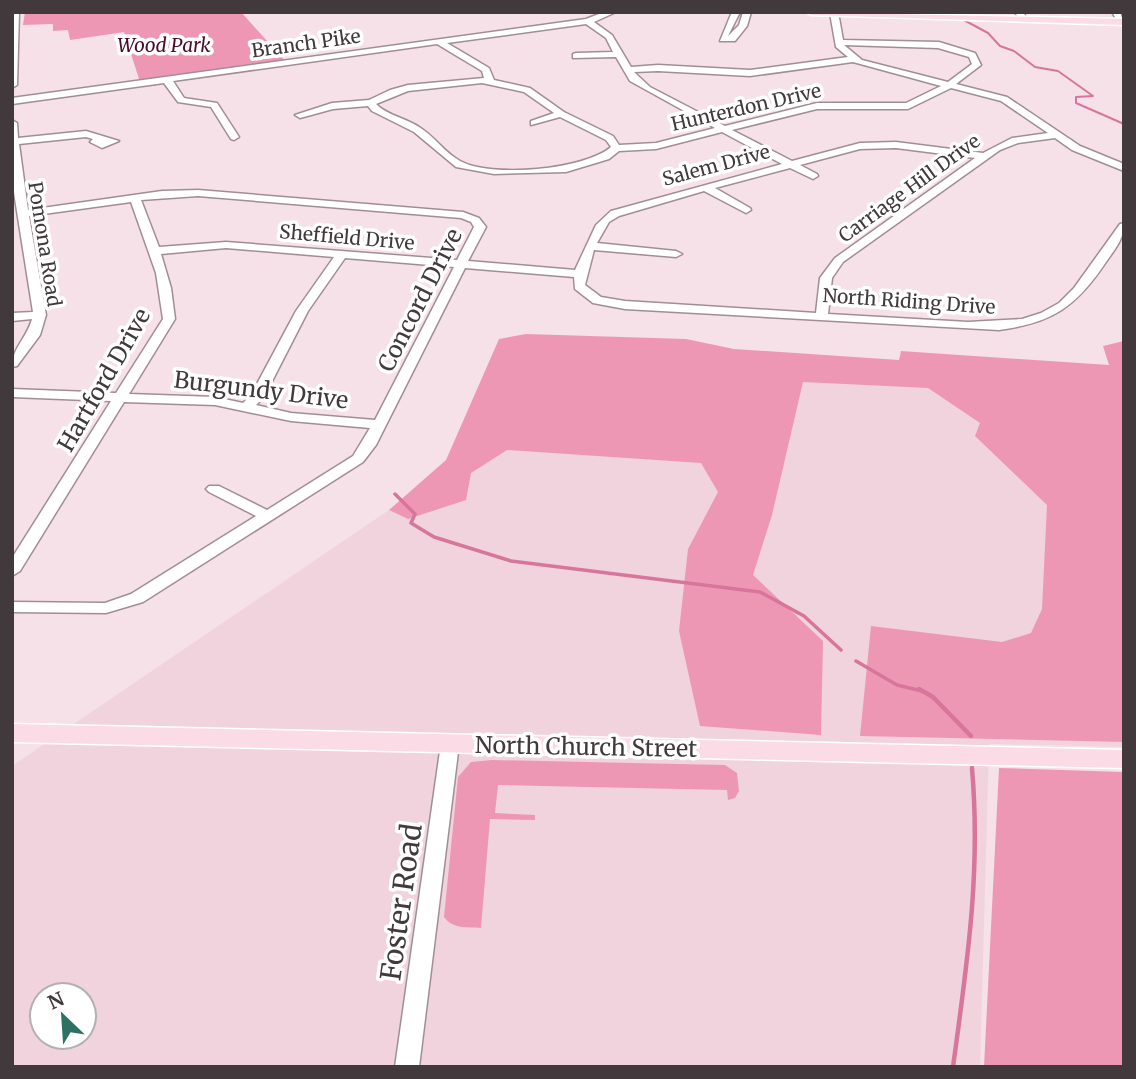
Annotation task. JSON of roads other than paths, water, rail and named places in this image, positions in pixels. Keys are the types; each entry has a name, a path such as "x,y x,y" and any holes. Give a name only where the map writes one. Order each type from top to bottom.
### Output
{"main road":[{"path":"811,12 1117,18"},
{"name":"North Church Street","path":"12,733 1124,759"}],"street":[{"path":"12,85 15,12"},
{"path":"736,12 723,39 732,39 743,26 747,12"},
{"path":"834,13 839,41 843,50 854,59 887,71 1013,103 1086,154 1124,168"},
{"name":"Branch Pike","path":"12,101 439,42 588,20 607,14"},
{"path":"588,20 609,37 626,70 647,89 813,176"},
{"name":"Hunterdon Drive","path":"615,148 646,147 817,106 908,106 948,86 977,65 976,58 965,51 939,45 839,41"},
{"path":"439,42 486,70 490,81"},
{"path":"576,56 618,54"},
{"path":"626,70 658,68 739,73 854,59"},
{"path":"739,73 748,79"},
{"path":"167,80 183,101 214,105 234,137"},
{"path":"300,115 332,106 371,103 384,95 429,85 490,81 527,90 561,114 610,138 615,148 603,158 548,172 474,169 451,160 426,135 375,109 371,103"},
{"path":"534,122 561,114"},
{"name":"Pomona Road","path":"12,123 15,186 23,214 40,315 34,335 12,363"},
{"path":"13,142 86,134 101,138"},
{"name":"Carriage Hill Drive","path":"822,315 825,278 833,265 983,156 1016,141 1059,135"},
{"name":"Salem Drive","path":"580,274 601,225 612,214 846,148 874,145 983,156"},
{"path":"705,187 747,210"},
{"name":"Concord Drive","path":"12,607 95,608 127,602 157,587 358,459 379,425 480,227 475,220 463,215 198,193 135,198 23,214"},
{"name":"Hartford Drive","path":"12,570 123,397 169,319 169,298 135,198"},
{"name":"North Riding Drive","path":"580,274 579,286 589,297 611,304 990,327 1039,320 1068,303 1124,226"},
{"name":"Sheffield Drive","path":"153,251 226,244 580,274"},
{"path":"591,246 676,254"},
{"path":"246,407 257,397 302,311 342,254"},
{"path":"12,317 40,315"},
{"name":"Burgundy Drive","path":"12,393 215,401 291,417 379,425"},
{"path":"214,488 268,516"},
{"name":"Foster Road","path":"407,1067 450,744"}],"waterway":[{"path":"962,19 988,33 1000,46 1014,51 1035,67 1058,71 1093,96 1076,97 1076,103 1124,124"},
{"path":"395,494 415,514 411,523 434,537 511,561 760,592 804,616 841,650"},
{"path":"856,661 897,685 922,691"},
{"path":"919,689 933,697 971,736"},
{"path":"953,1067 968,955 974,882 972,768"}],"park label":[{"name":"Wood Park","path":"164,45"}]}
